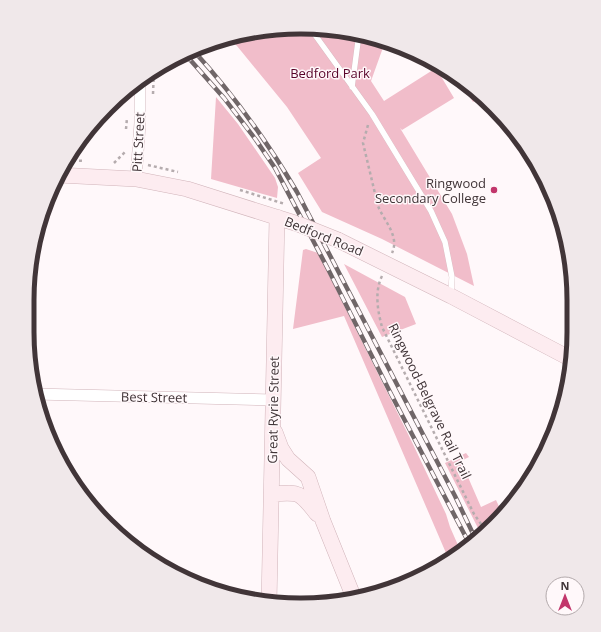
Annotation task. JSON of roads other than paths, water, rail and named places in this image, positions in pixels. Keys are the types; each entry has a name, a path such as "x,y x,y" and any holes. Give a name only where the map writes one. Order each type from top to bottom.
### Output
{"main road":[{"name":"Bedford Road","path":"65,175 136,179 187,189 298,224 338,240 388,264 566,356"},
{"name":"Great Ryrie Street","path":"267,596 273,424 277,217"},
{"path":"273,424 281,448 288,459 308,477 323,520 352,593"},
{"path":"271,494 297,493 304,497 323,520"}],"street":[{"name":"Pitt Street","path":"136,179 140,123 140,88"},
{"name":"Best Street","path":"42,394 273,400"}],"lane":[{"path":"315,35 372,114 431,211 445,242 452,277 451,296"},
{"path":"352,87 359,41"}],"railway":[{"path":"197,55 249,118 274,154 297,192 455,496 473,534"},
{"path":"189,58 224,98 275,168 467,540"}],"place":[{"name":"Ringwood Secondary College","path":"494,190"}],"park label":[{"name":"Bedford Park","path":"330,73"}]}
